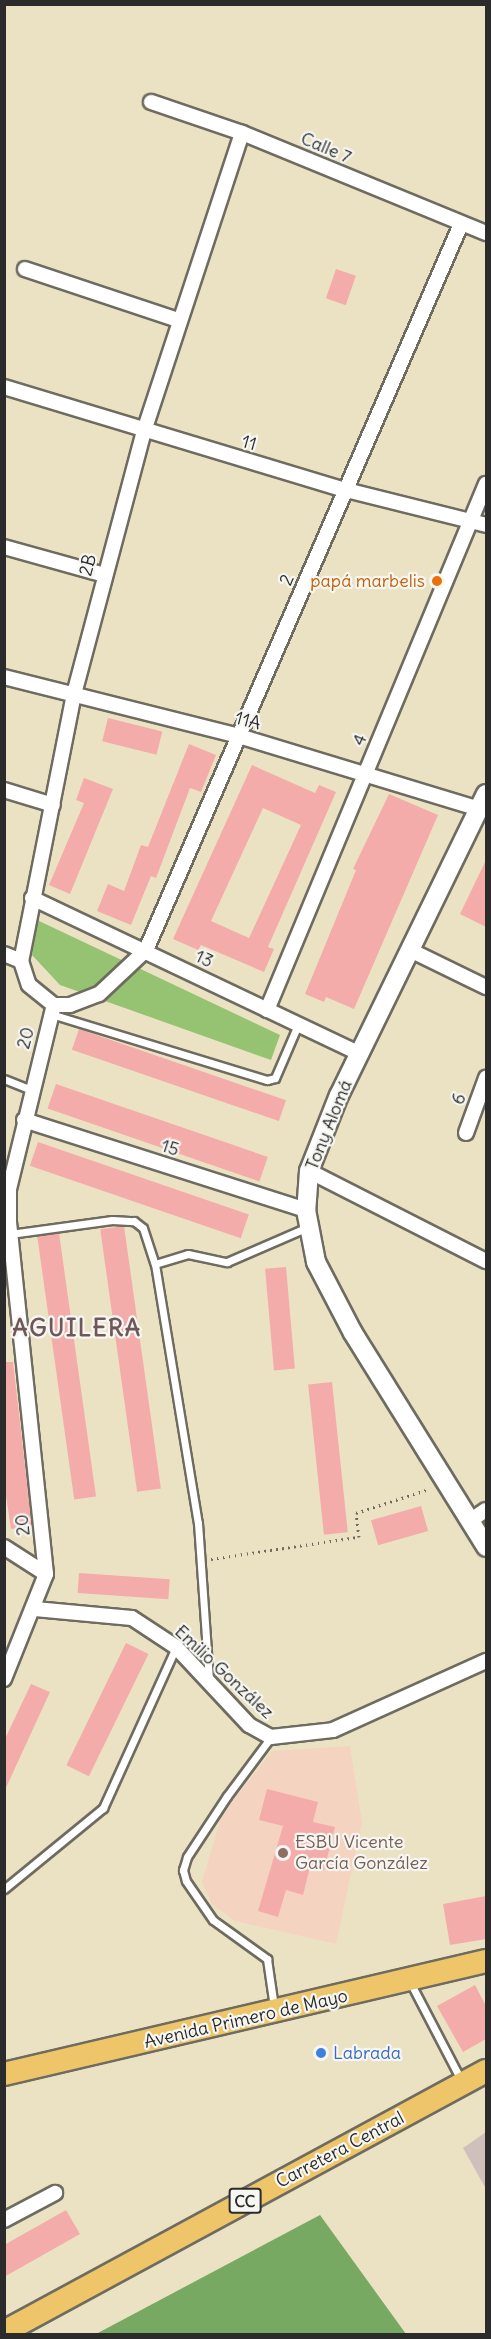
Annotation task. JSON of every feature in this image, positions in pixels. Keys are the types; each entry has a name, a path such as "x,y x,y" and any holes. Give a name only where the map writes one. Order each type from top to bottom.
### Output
{"main road":[{"name":"Avenida Primero de Mayo","path":"4,2074 275,2013 486,1961"},
{"name":"Carretera Central","path":"4,2332 486,2071"}],"street":[{"name":"Calle 7","path":"151,102 242,133 461,224 486,232"},
{"name":"2B","path":"21,961 74,694 104,574 178,320 242,133"},
{"name":"2","path":"146,950 461,224"},
{"path":"25,269 178,320"},
{"name":"11","path":"4,387 346,490 486,525"},
{"name":"4","path":"267,1010 486,484"},
{"path":"4,547 104,574"},
{"name":"11A","path":"4,677 239,736 366,773 483,801"},
{"path":"4,790 53,806"},
{"name":"Tony Alomá","path":"483,801 360,1053 309,1171 308,1218 316,1262 353,1333 486,1546"},
{"name":"13","path":"32,898 146,950 297,1027 360,1053"},
{"path":"4,954 21,961 29,985 52,1010 92,998 146,950"},
{"path":"410,950 486,987"},
{"name":"20","path":"4,1679 35,1609 46,1574 8,1227 9,1189 52,1010"},
{"name":"6","path":"466,1133 486,1078"},
{"name":"15","path":"24,1120 308,1218"},
{"path":"309,1171 486,1261"},
{"path":"470,1521 486,1510"},
{"path":"4,1547 46,1574"},
{"name":"Emilio González","path":"35,1609 132,1618 176,1647 249,1725 271,1737 333,1730 486,1661"},
{"path":"4,2220 55,2193"}],"lane":[{"path":"52,1010 267,1080 275,1078 297,1027"},
{"path":"4,1079 31,1090"},
{"path":"155,1264 188,1254 227,1262 308,1218"},
{"path":"8,1227 112,1220 134,1221 143,1228 155,1264 198,1523 209,1683"},
{"path":"4,1889 103,1808 176,1647"},
{"path":"271,1737 227,1796 187,1857 183,1870 186,1881 213,1920 267,1959 275,2013"},
{"path":"409,1980 463,2084"}],"path":[{"path":"201,1561 359,1537 356,1513 446,1483"}],"shaded area":[{"name":"ESBU Vicente García González","path":"350,1746 362,1823 336,1944 235,1921 212,1904 202,1882 222,1815 272,1751"},
{"path":"486,2132 486,2189 463,2148"}],"green space":[{"path":"37,920 280,1035 271,1060 60,985 32,955"},
{"path":"320,2215 406,2334 96,2334"}],"building":[{"path":"336,269 356,276 346,305 326,298"},
{"path":"108,718 162,732 157,755 102,741"},
{"path":"189,744 216,755 201,792 190,788 156,878 151,876 131,925 97,911 108,884 124,891 141,845 148,847"},
{"path":"252,765 315,793 319,785 336,792 268,947 274,949 264,972 201,945 198,950 173,939","holes":["263,808 301,825 249,938 211,921"]},
{"path":"84,778 113,789 70,894 49,885 84,803 76,800"},
{"path":"389,794 438,815 354,1009 326,997 324,1002 305,994 356,870 353,869"},
{"path":"486,860 486,927 460,914"},
{"path":"79,1029 286,1100 279,1121 72,1050"},
{"path":"56,1084 268,1157 259,1182 48,1109"},
{"path":"38,1142 249,1215 241,1238 30,1166"},
{"path":"124,1226 161,1488 137,1492 100,1229"},
{"path":"59,1233 96,1496 74,1499 37,1236"},
{"path":"286,1267 295,1369 274,1370 265,1269"},
{"path":"4,1362 13,1362 32,1526 11,1529 4,1483"},
{"path":"332,1382 348,1532 324,1535 308,1385"},
{"path":"421,1506 428,1531 378,1545 371,1520"},
{"path":"79,1573 170,1579 168,1599 78,1593"},
{"path":"126,1643 148,1654 89,1776 66,1765"},
{"path":"31,1684 50,1692 4,1792 4,1741"},
{"path":"267,1789 318,1802 313,1822 335,1827 324,1870 310,1867 303,1895 286,1890 278,1917 258,1911 283,1826 259,1820"},
{"path":"486,1896 486,1939 450,1945 443,1904"},
{"path":"475,1985 486,2006 486,2039 463,2052 437,2006"},
{"path":"66,2210 80,2234 4,2277 4,2245"}],"place":[{"name":"papá marbelis","path":"437,581"},
{"name":"ESBU Vicente García González","path":"283,1853"},
{"name":"Labrada","path":"321,2053"}],"district":[{"name":"AGUILERA","path":"77,1328"}]}
